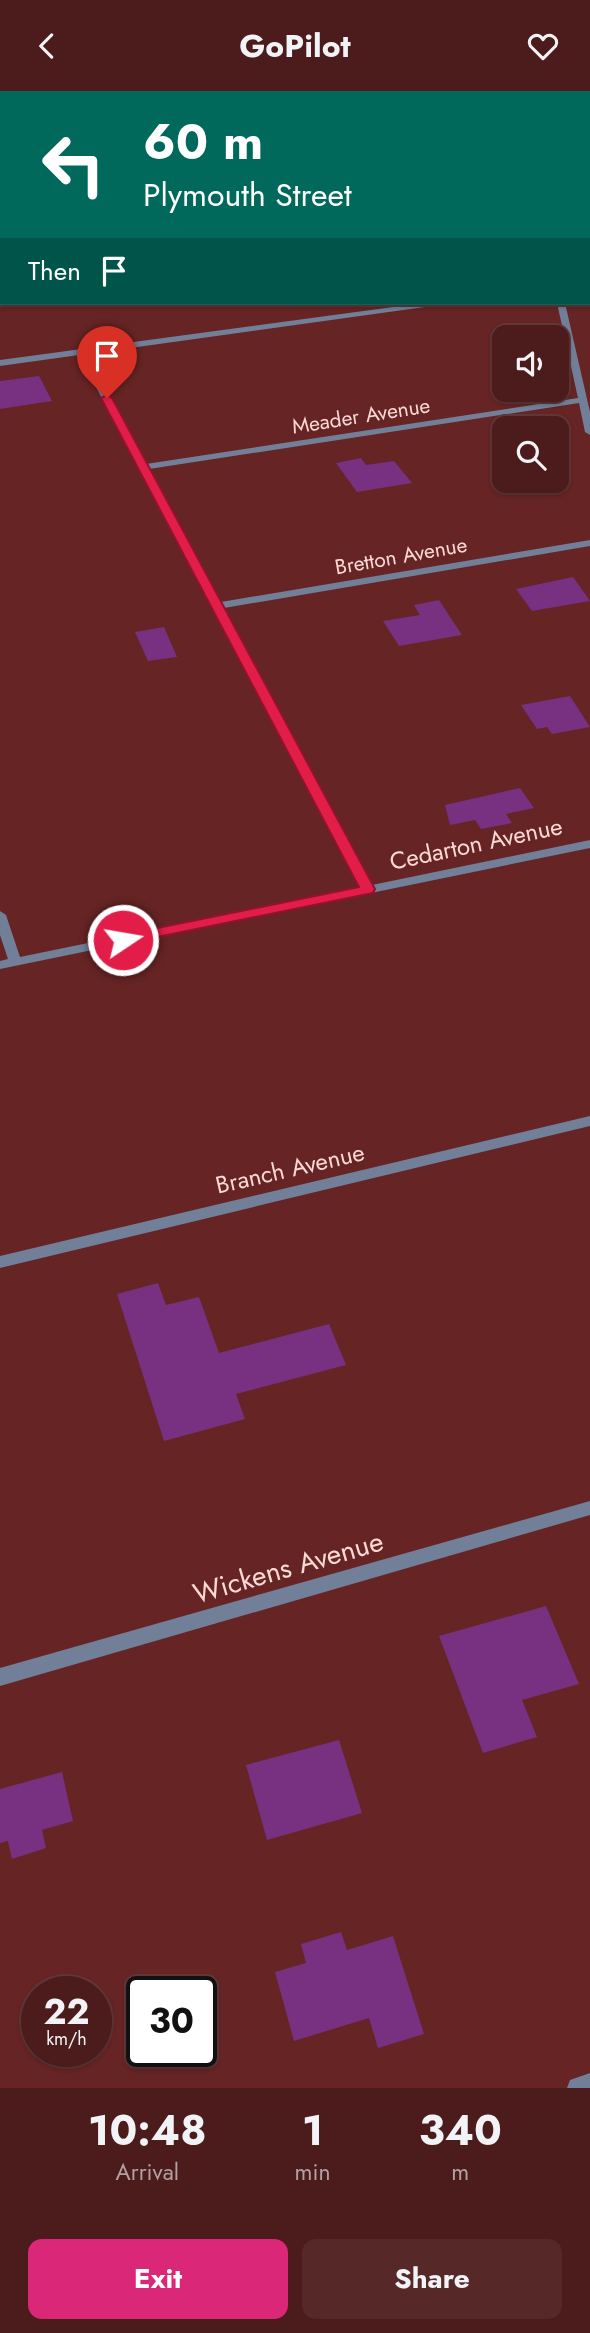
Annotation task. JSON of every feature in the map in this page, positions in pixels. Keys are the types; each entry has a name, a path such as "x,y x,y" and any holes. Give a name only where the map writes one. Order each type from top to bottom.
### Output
{"street":[{"path":"0,363 424,305"},
{"path":"561,305 590,432"},
{"path":"82,352 368,889"},
{"name":"Meader Avenue","path":"144,467 583,400"},
{"name":"Bretton Avenue","path":"218,606 590,543"},
{"name":"Cedarton Avenue","path":"0,965 590,844"},
{"path":"0,915 15,962"},
{"name":"Branch Avenue","path":"0,1262 590,1121"},
{"name":"Wickens Avenue","path":"0,1677 590,1508"},
{"path":"578,2088 590,2084"}],"building":[{"path":"39,376 52,401 0,409 0,381"},
{"path":"361,458 366,465 394,461 412,483 357,492 336,463"},
{"path":"573,577 590,601 532,611 516,589"},
{"path":"439,600 462,635 399,646 383,621 420,615 414,605"},
{"path":"164,627 177,657 148,661 135,632"},
{"path":"570,696 590,727 552,734 547,727 537,729 521,705"},
{"path":"520,788 534,808 506,814 512,823 481,829 475,820 450,825 445,805"},
{"path":"158,1283 166,1305 199,1297 219,1353 329,1324 346,1365 236,1394 245,1419 164,1441 117,1294"},
{"path":"546,1606 579,1684 522,1700 537,1737 483,1753 439,1636"},
{"path":"339,1740 362,1813 267,1840 246,1765"},
{"path":"62,1772 73,1821 42,1830 46,1848 12,1859 8,1841 0,1843 0,1789"},
{"path":"341,1932 347,1950 393,1936 424,2034 378,2048 369,2018 294,2041 275,1972 306,1963 301,1944"}],"route":[{"path":"107,398 368,889 123,940"}]}
